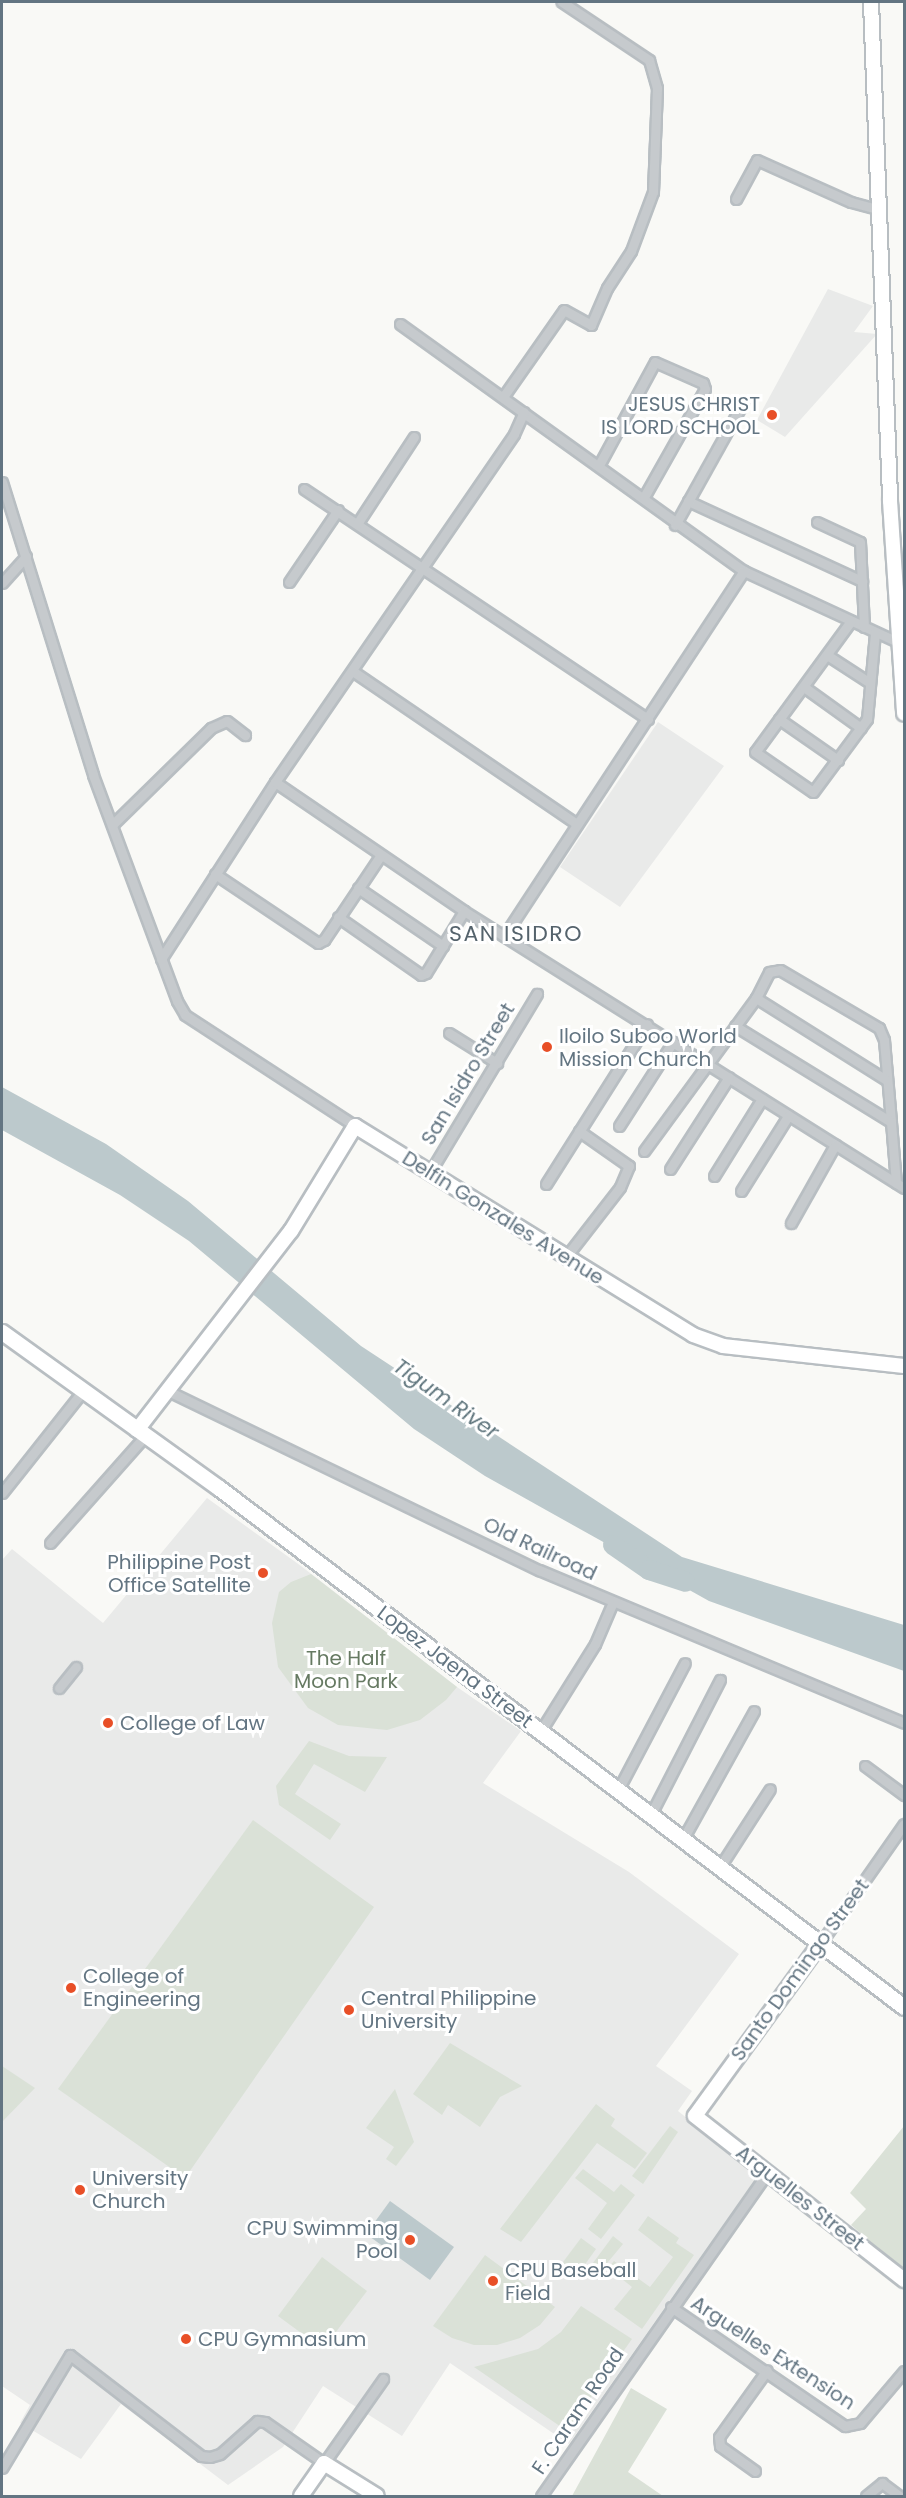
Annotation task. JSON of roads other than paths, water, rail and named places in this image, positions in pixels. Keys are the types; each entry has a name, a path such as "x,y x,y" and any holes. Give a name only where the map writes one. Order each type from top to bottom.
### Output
{"main road":[{"name":"Lopez Jaena Street","path":"2,1332 141,1433 540,1732 619,1788 822,1941 904,2007"}],"street":[{"path":"503,397 564,310 591,325 607,288 631,250 653,192 657,88 649,60 562,2"},
{"path":"871,2 890,501 904,714"},
{"path":"736,199 757,160 851,202 880,210"},
{"path":"400,324 645,497 675,525 744,571 900,643"},
{"path":"599,465 655,362 703,382 705,389 645,497"},
{"path":"675,525 743,403"},
{"path":"161,959 275,782 354,672 424,568 524,412"},
{"path":"357,524 414,437"},
{"name":"Delfin Gonzales Avenue","path":"2,482 112,825 161,959 185,1015 355,1126 665,1320 723,1346 904,1366"},
{"path":"304,489 648,719"},
{"path":"688,501 862,581"},
{"path":"289,582 338,510"},
{"path":"817,522 860,542 864,627"},
{"path":"2,583 26,556"},
{"path":"504,936 744,571"},
{"path":"851,621 755,752 813,792 867,719 875,632"},
{"path":"827,655 870,683"},
{"path":"354,672 577,824"},
{"path":"804,687 861,728"},
{"path":"778,718 838,760"},
{"path":"112,825 211,728 228,721 245,735"},
{"path":"275,782 464,911 647,1024 901,1186"},
{"path":"215,874 318,943 381,855"},
{"path":"358,888 443,946"},
{"path":"338,917 421,975 426,973 464,911"},
{"path":"644,1151 756,998 769,972 780,970 879,1028 884,1040 886,1080 901,1186"},
{"name":"San Isidro Street","path":"430,1172 537,994"},
{"path":"756,998 886,1080"},
{"path":"546,1185 647,1024"},
{"path":"735,1026 891,1122"},
{"path":"449,1033 497,1063"},
{"path":"619,1126 673,1042"},
{"path":"670,1169 729,1077"},
{"path":"714,1176 762,1099"},
{"path":"741,1191 788,1116"},
{"path":"50,1543 141,1433 168,1391 291,1231 355,1126"},
{"path":"565,1258 628,1174 629,1166 622,1158 579,1131"},
{"path":"791,1223 835,1145"},
{"name":"Old Railroad","path":"168,1391 613,1602 904,1723"},
{"path":"2,1493 82,1392"},
{"path":"540,1732 595,1644 613,1602"},
{"path":"619,1788 685,1663"},
{"path":"59,1688 75,1667"},
{"path":"651,1814 720,1680"},
{"path":"684,1837 754,1712"},
{"path":"865,1766 904,1795"},
{"path":"721,1865 770,1789"},
{"name":"Santo Domingo Street","path":"695,2116 904,1824"},
{"name":"Arguelles Street","path":"695,2116 904,2280"},
{"name":"Arguelles Extension","path":"644,2346 767,2173"},
{"name":"Arguelles Extension","path":"671,2307 767,2370 845,2426 860,2423 904,2371"},
{"name":"F. Caram Road","path":"541,2496 644,2346"},
{"path":"2,2468 70,2355 201,2456 220,2454 257,2421 265,2422 377,2496"},
{"path":"755,2471 720,2446 719,2437 767,2370"},
{"path":"301,2496 383,2379"},
{"path":"866,2496 882,2483 899,2496"}],"waterway":[{"name":"Tigum River","path":"613,1545 649,1570 685,1582"}],"place":[{"name":"JESUS CHRIST IS LORD SCHOOL","path":"772,415"},
{"name":"Iloilo Suboo World Mission Church","path":"547,1047"},
{"name":"Philippine Post Office Satellite","path":"263,1573"},
{"name":"College of Law","path":"108,1723"},
{"name":"College of Engineering","path":"71,1988"},
{"name":"Central Philippine University","path":"349,2010"},
{"name":"University Church","path":"80,2190"},
{"name":"CPU Swimming Pool","path":"410,2240"},
{"name":"CPU Baseball Field","path":"493,2281"},
{"name":"CPU Gymnasium","path":"186,2339"}],"district":[{"name":"SAN ISIDRO","path":"516,934"}],"park label":[{"name":"The Half Moon Park","path":"346,1670"}]}
